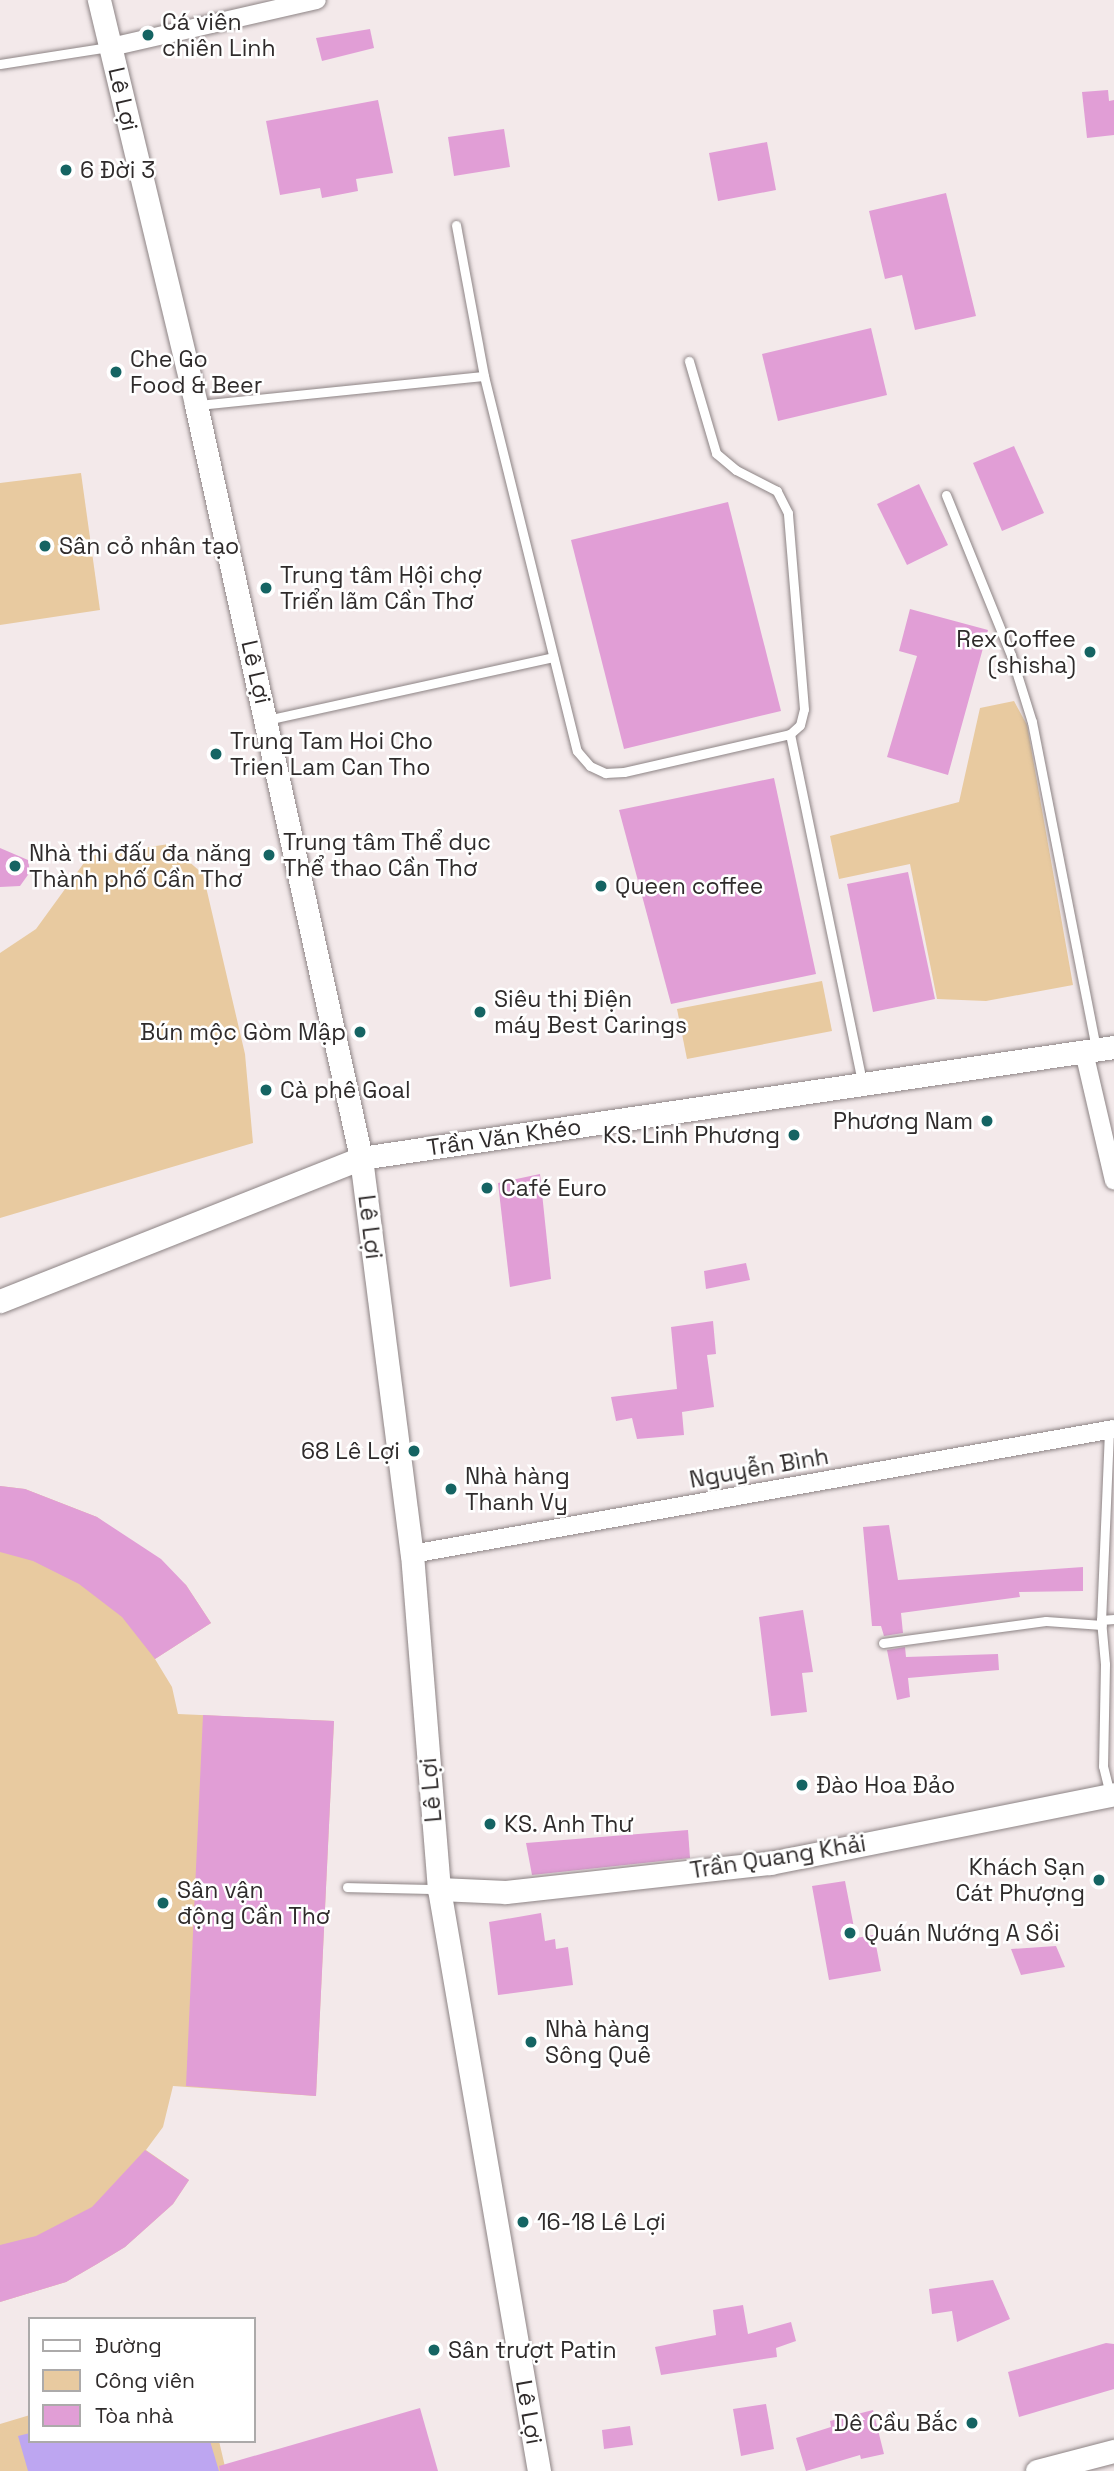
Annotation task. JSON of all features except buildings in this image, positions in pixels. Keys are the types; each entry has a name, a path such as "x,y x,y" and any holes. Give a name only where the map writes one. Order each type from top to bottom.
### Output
{"street":[{"name":"Lê Lợi","path":"99,0 196,405 361,1158 412,1554 439,1889 539,2471"},
{"path":"111,47 317,0"},
{"path":"1098,1050 1114,1181"},
{"name":"Trần Văn Khéo","path":"0,1301 361,1158 1098,1050"},
{"name":"Nguyễn Bình","path":"412,1554 1111,1430"},
{"name":"Trần Quang Khải","path":"439,1889 506,1892 771,1863 1113,1799"},
{"path":"1037,2471 1114,2451"}],"lane":[{"path":"0,64 111,47"},
{"path":"456,225 484,376 577,751 590,766 605,773 624,772 790,734 800,725 805,690 788,513 777,491 737,470 716,453 689,361"},
{"path":"196,405 484,376"},
{"path":"946,495 1011,655 1032,723 1098,1050"},
{"path":"267,720 553,657"},
{"path":"790,734 863,1084"},
{"path":"1111,1430 1101,1623 1103,1766 1113,1799"},
{"path":"883,1643 1046,1620 1101,1623 1114,1619"},
{"path":"347,1887 439,1889"}],"green space":[{"name":"Sân cỏ nhân tạo","path":"81,473 100,610 0,625 0,483"},
{"path":"1014,701 1027,725 1073,985 986,1001 937,999 910,864 839,879 830,836 959,802 980,708"},
{"path":"169,844 203,874 245,1054 253,1143 0,1218 0,953 36,929 89,856"},
{"path":"822,981 832,1031 687,1059 677,1009"},
{"name":"Sân vận động Cần Thơ","path":"0,1486 25,1489 97,1517 186,1585 211,1623 155,1659 172,1687 178,1714 334,1721 316,2096 173,2086 163,2127 146,2150 189,2180 173,2204 125,2247 66,2282 0,2302"},
{"path":"28,2416 28,2443 219,2443 226,2471 0,2471 0,2424"}],"shaded area":[{"path":"28,2434 28,2443 211,2443 219,2471 28,2471 18,2436"}],"place":[{"name":"Cá viên chiên Linh","path":"148,35"},
{"name":"6 Đời 3","path":"66,170"},
{"name":"Che Go Food & Beer","path":"116,372"},
{"name":"Sân cỏ nhân tạo","path":"45,546"},
{"name":"Trung tâm Hội chợ Triển lãm Cần Thơ","path":"266,588"},
{"name":"Rex Coffee (shisha)","path":"1090,652"},
{"name":"Trung Tam Hoi Cho Trien Lam Can Tho","path":"216,754"},
{"name":"Trung tâm Thể dục Thể thao Cần Thơ","path":"269,855"},
{"name":"Nhà thi đấu đa năng Thành phố Cần Thơ","path":"15,866"},
{"name":"Queen coffee","path":"601,886"},
{"name":"Siêu thị Điện máy Best Carings","path":"480,1012"},
{"name":"Bún mộc Gòm Mập","path":"360,1032"},
{"name":"Cà phê Goal","path":"266,1090"},
{"name":"Phương Nam","path":"987,1121"},
{"name":"KS. Linh Phương","path":"794,1135"},
{"name":"Café Euro","path":"487,1188"},
{"name":"68 Lê Lợi","path":"414,1451"},
{"name":"Nhà hàng Thanh Vy","path":"451,1489"},
{"name":"Đào Hoa Đảo","path":"802,1785"},
{"name":"KS. Anh Thư","path":"490,1824"},
{"name":"Khách Sạn Cát Phượng","path":"1099,1880"},
{"name":"Sân vận động Cần Thơ","path":"163,1903"},
{"name":"Quán Nướng A Sồi","path":"850,1933"},
{"name":"Nhà hàng Sông Quê","path":"531,2042"},
{"name":"16-18 Lê Lợi","path":"523,2222"},
{"name":"Sân trượt Patin","path":"434,2350"},
{"name":"Dê Cầu Bắc","path":"972,2423"}]}
